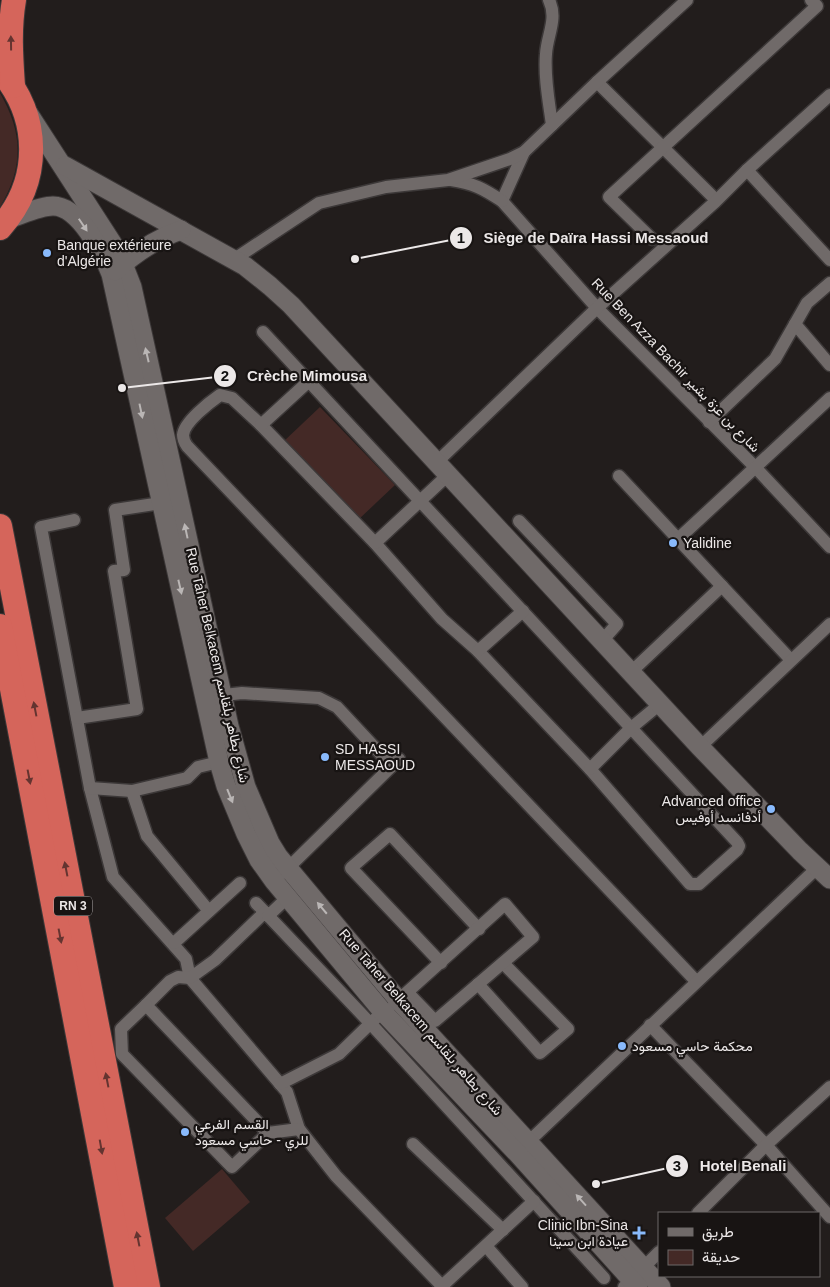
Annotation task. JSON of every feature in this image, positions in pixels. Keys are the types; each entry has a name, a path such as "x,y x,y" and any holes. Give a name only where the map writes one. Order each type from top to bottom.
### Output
{"highway":[{"path":"4,223 23,194 31,165 31,136 24,107 6,78 14,0"},
{"name":"RN 3","path":"0,526 148,1287"},
{"name":"RN 3","path":"0,626 93,1104 126,1287"}],"main road":[{"name":"Rue Taher Belkacem شارع بطاهر بلقاسم","path":"24,107 83,196 117,269 161,503 214,697 246,787 270,843 288,868 404,997 522,1147 634,1280 662,1287"},
{"path":"62,164 256,274 291,305 700,747 823,874"},
{"path":"4,223 83,196 101,198 144,210"},
{"name":"Rue Taher Belkacem شارع بطاهر بلقاسم","path":"51,206 65,209 77,218 103,256 132,287 157,398 214,697 219,762 226,786 259,860 377,1018 522,1147"},
{"path":"117,269 144,247 181,230"}],"street":[{"path":"233,260 319,203 386,186 448,180 510,159 524,152 687,0"},
{"path":"652,239 610,197 816,6 811,0"},
{"path":"552,125 546,53 553,21 553,2"},
{"path":"597,82 712,196"},
{"path":"375,543 420,499 443,468 597,308 830,95"},
{"path":"502,201 524,152"},
{"path":"747,170 830,260"},
{"name":"Rue Ben Azza Bachir شارع بن عزة بشير","path":"448,180 469,182 502,201 597,308 756,468 830,547"},
{"path":"709,422 775,359 807,303 830,282"},
{"path":"795,324 830,365"},
{"path":"263,332 737,842 739,846 737,850 699,884 690,884 590,769 478,651 442,619 375,543 261,425 232,398 220,395 185,427 183,434 187,446 696,982"},
{"path":"261,425 309,380"},
{"path":"678,539 830,398"},
{"path":"619,476 791,660"},
{"path":"77,718 136,709 114,572 124,570 115,510 161,503"},
{"path":"74,520 41,527 90,788 113,877 174,944 186,959 190,978 288,1092 299,1129 336,1176 443,1287 534,1201"},
{"path":"519,522 617,624 602,642"},
{"path":"538,572 552,556"},
{"path":"631,672 722,586"},
{"path":"478,651 523,611"},
{"path":"700,747 830,624"},
{"path":"214,697 242,693 319,698 337,707 396,762 274,881"},
{"path":"590,769 660,704"},
{"path":"90,788 132,791 187,778 198,767 219,762"},
{"path":"132,791 147,836 209,911"},
{"path":"441,963 351,868 390,834 479,929"},
{"path":"522,1147 696,982 823,874"},
{"path":"174,944 240,883"},
{"path":"287,898 266,914 215,960 190,978 178,978 170,981 121,1029 122,1054 232,1167 268,1133 299,1129"},
{"path":"256,903 377,1018 534,1201 604,1278"},
{"path":"280,1084 339,1054 506,904 533,937 435,1020 404,997"},
{"path":"478,984 540,1053 568,1029 503,963"},
{"path":"146,1005 268,1133"},
{"path":"650,1025 766,1145 830,1217"},
{"path":"699,1212 766,1145 830,1087"},
{"path":"413,1144 503,1230"},
{"path":"486,1246 522,1287"},
{"path":"634,1280 658,1253"}],"green space":[{"path":"0,93 13,122 18,150 13,178 0,207"},
{"path":"320,407 395,485 358,520 283,442"},
{"path":"222,1169 250,1202 193,1251 165,1218"}],"place":[{"name":"Banque extérieure d'Algérie","path":"47,253"},
{"name":"Siège de Daïra Hassi Messaoud","path":"355,259"},
{"name":"Crèche Mimousa","path":"122,388"},
{"name":"Yalidine","path":"673,543"},
{"name":"SD HASSI MESSAOUD","path":"325,757"},
{"name":"Advanced office أدفانسد أوفيس","path":"771,809"},
{"name":"محكمة حاسي مسعود","path":"622,1046"},
{"name":"القسم الفرعي للري - حاسي مسعود","path":"185,1132"},
{"name":"Hotel Benali","path":"596,1184"},
{"name":"Clinic Ibn-Sina عيادة ابن سينا","path":"639,1233"}]}
